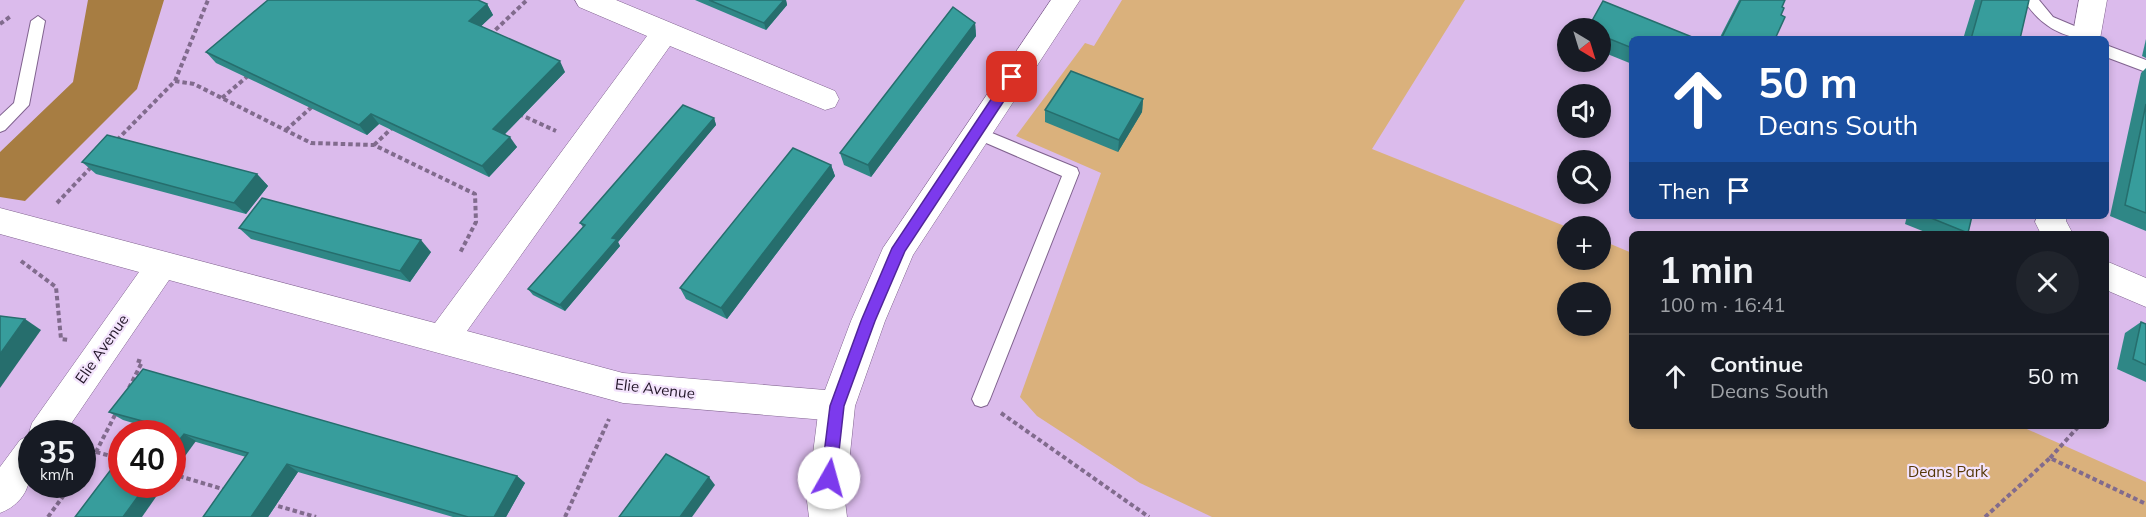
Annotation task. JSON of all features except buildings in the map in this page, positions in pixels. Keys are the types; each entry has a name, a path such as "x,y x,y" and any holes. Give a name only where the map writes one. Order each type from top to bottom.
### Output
{"street":[{"path":"589,0 825,99"},
{"path":"828,517 826,501 837,406 868,321 899,248 1066,0"},
{"path":"2093,0 2093,36"},
{"path":"443,338 665,32"},
{"name":"Elie Avenue","path":"0,221 623,388 837,406"},
{"name":"Elie Avenue","path":"54,420 161,265"},
{"path":"2109,276 2146,293"},
{"path":"0,496 18,471"}],"lane":[{"path":"2031,0 2048,21 2080,36"},
{"path":"0,126 21,105 38,21"},
{"path":"2109,49 2146,66"},
{"path":"975,132 1071,173 981,399"}],"path":[{"path":"485,39 527,0"},
{"path":"222,98 257,68"},
{"path":"175,81 194,84 311,143 374,145 476,194 476,222 453,267 480,287"},
{"path":"286,130 320,100"},
{"path":"508,109 584,144"},
{"path":"374,145 397,123"},
{"path":"565,517 623,388"},
{"path":"981,399 1149,517"},
{"path":"1984,517 2050,458 2076,429"},
{"path":"96,452 108,455"},
{"path":"2050,458 2146,504"},
{"path":"186,478 228,491"},
{"path":"48,517 62,498"},
{"path":"261,501 316,517"}],"green space":[{"name":"Deans Park","path":"1122,0 1465,0 1372,149 1557,223 1557,270 1611,270 1611,244 1629,252 1629,429 2027,429 2146,482 2146,517 1212,517 1140,483 1037,416 1020,397 1101,173 1016,136 1085,43 1094,46"}],"shaded area":[{"path":"88,0 164,0 137,89 25,201 0,197 0,152 73,82"}],"route":[{"path":"829,478 837,406 868,321 899,248 1012,77"}]}
